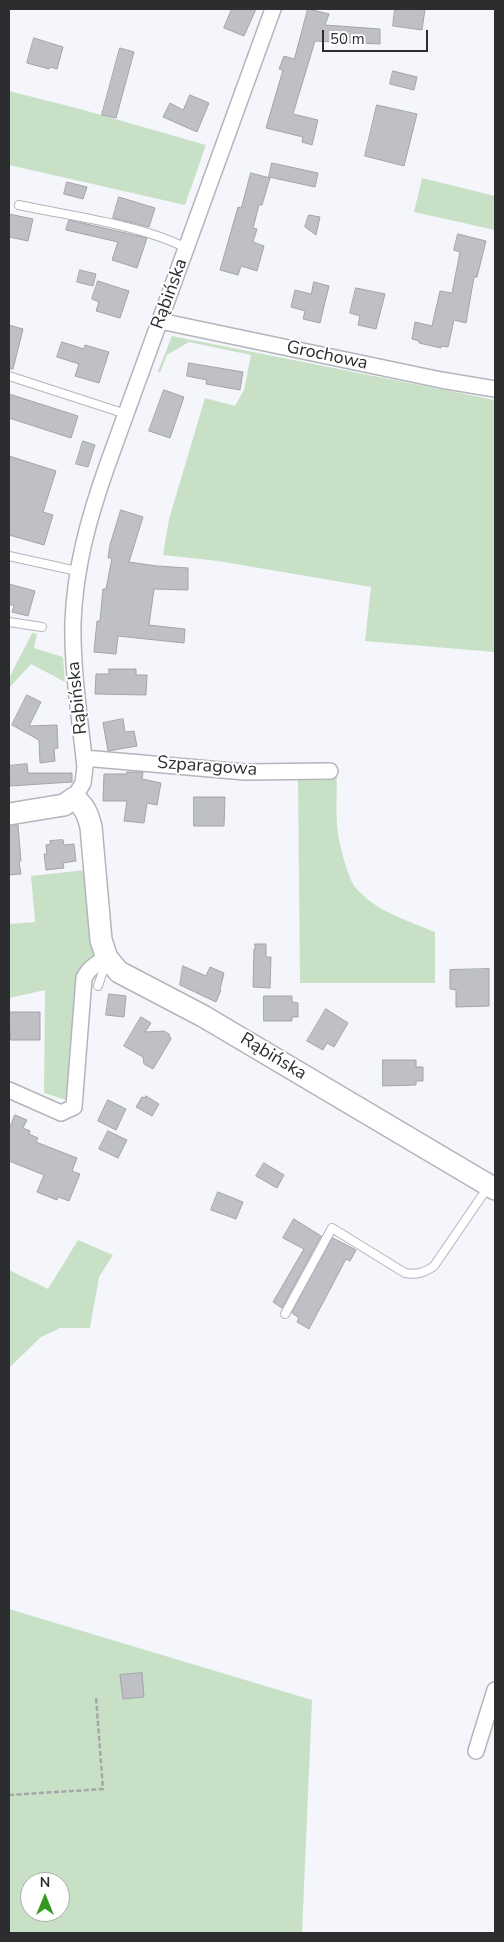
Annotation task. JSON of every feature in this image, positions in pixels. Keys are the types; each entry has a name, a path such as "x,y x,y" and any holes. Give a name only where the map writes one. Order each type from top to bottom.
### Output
{"street":[{"name":"Rąbińska","path":"74,798 85,776 73,639 77,571 90,515 273,9"},
{"name":"Grochowa","path":"160,321 441,380 495,389"},
{"name":"Szparagowa","path":"84,758 245,772 330,770"},
{"path":"9,814 58,806 70,802 74,798 82,803 90,822 101,940 109,961 92,968 84,978 74,1107 61,1113 9,1090"},
{"name":"Rąbińska","path":"109,961 125,976 232,1033 492,1187"},
{"path":"476,1751 495,1690"}],"lane":[{"path":"19,205 123,227 172,240 186,248"},
{"path":"9,376 126,414"},
{"path":"9,556 77,571"},
{"path":"9,622 42,627"},
{"path":"98,986 109,961"},
{"path":"284,1314 332,1228 405,1273 414,1275 424,1273 434,1266 492,1187"}],"path":[{"path":"9,1795 103,1788 96,1697"}],"green space":[{"path":"9,91 206,145 185,205 9,165"},
{"path":"422,178 495,196 495,230 414,212"},
{"path":"172,336 495,400 494,652 365,641 371,587 218,561 163,555 169,519 205,398 235,406 244,390 251,355 189,342 167,355 160,373 158,371"},
{"path":"32,633 37,634 34,648 63,657 65,682 31,664 9,688 9,678"},
{"path":"336,765 338,834 350,878 364,896 382,909 435,932 435,983 300,983 298,778 252,766"},
{"path":"85,870 97,954 84,968 69,1101 44,1093 45,990 9,998 9,924 35,922 31,876"},
{"path":"78,1240 113,1255 99,1277 90,1328 60,1328 41,1337 9,1368 9,1270 48,1289"},
{"path":"9,1609 312,1700 302,1933 9,1933"}],"building":[{"path":"232,9 256,9 244,36 224,28"},
{"path":"308,9 329,14 325,25 380,29 380,44 315,41 293,114 318,120 312,145 302,142 303,137 266,128 283,70 279,69 284,56 294,59"},
{"path":"395,9 425,9 422,30 393,26"},
{"path":"34,38 63,47 57,69 50,67 49,69 27,63"},
{"path":"120,48 134,52 116,118 102,115"},
{"path":"393,71 417,77 414,90 390,84"},
{"path":"190,95 209,103 197,132 163,117 170,103 183,110"},
{"path":"377,105 417,114 404,166 365,156"},
{"path":"272,163 318,173 315,187 269,177"},
{"path":"251,173 270,178 262,205 259,205 253,228 257,229 253,242 264,246 257,271 241,266 238,275 220,270 238,207 241,208"},
{"path":"67,182 87,187 83,199 64,194"},
{"path":"119,197 155,208 149,227 113,218"},
{"path":"9,214 33,219 28,241 9,237"},
{"path":"309,215 320,217 316,235 305,227"},
{"path":"69,220 147,238 137,268 112,260 118,242 66,230"},
{"path":"458,234 486,241 477,277 474,277 466,323 454,320 448,347 441,346 441,348 419,343 419,341 412,339 415,322 432,326 440,291 452,293 460,252 454,250"},
{"path":"80,270 96,274 93,286 77,282"},
{"path":"98,281 129,291 120,318 96,311 99,302 92,299"},
{"path":"314,282 329,286 320,323 303,319 305,311 291,307 295,290 311,294"},
{"path":"356,288 385,294 376,329 358,325 360,316 350,313"},
{"path":"9,325 23,329 13,369 9,369"},
{"path":"62,342 84,349 85,345 109,352 99,383 75,376 79,364 57,357"},
{"path":"189,363 243,372 240,390 206,384 207,380 187,376"},
{"path":"164,390 184,397 170,438 149,431"},
{"path":"9,394 78,416 71,438 9,418"},
{"path":"83,441 95,445 88,467 76,464"},
{"path":"9,456 56,471 43,512 53,515 44,545 9,535"},
{"path":"121,510 143,517 129,562 188,568 188,590 154,589 149,625 185,629 184,643 118,636 116,654 94,652 97,621 100,621 103,589 106,589 112,558 108,558 110,545"},
{"path":"9,584 35,591 28,616 12,612 14,606 9,604"},
{"path":"109,669 136,669 136,675 147,675 146,695 95,694 96,674 109,674"},
{"path":"27,695 41,702 29,726 57,725 58,748 54,749 55,761 40,763 39,740 12,725"},
{"path":"123,719 125,732 134,731 137,746 108,751 103,723"},
{"path":"27,764 28,773 72,773 72,782 10,786 9,766"},
{"path":"127,772 143,772 142,779 161,783 157,805 147,803 144,823 124,821 127,801 103,801 104,774 127,774"},
{"path":"194,797 225,797 224,826 194,826"},
{"path":"18,825 21,874 9,875 9,826"},
{"path":"63,840 64,845 74,844 76,861 63,863 64,868 46,870 44,854 47,854 46,845 51,844 50,841"},
{"path":"255,944 266,944 266,957 271,957 270,988 253,987"},
{"path":"183,966 206,976 210,967 224,973 221,990 216,1002 180,985"},
{"path":"489,969 489,1006 456,1007 456,990 450,989 450,970"},
{"path":"109,994 126,996 124,1017 106,1015"},
{"path":"264,996 292,996 292,1002 298,1003 298,1017 292,1017 292,1021 264,1021"},
{"path":"326,1009 348,1023 334,1047 327,1043 323,1050 307,1041"},
{"path":"10,1012 40,1012 40,1040 11,1040"},
{"path":"141,1017 151,1023 145,1032 164,1031 169,1034 171,1039 153,1069 144,1064 143,1057 124,1046"},
{"path":"383,1060 416,1060 416,1067 423,1067 423,1081 416,1081 416,1085 383,1086"},
{"path":"146,1096 159,1104 152,1116 136,1107 142,1097 145,1098"},
{"path":"108,1100 126,1109 116,1130 98,1121"},
{"path":"15,1115 27,1120 23,1128 30,1131 29,1134 38,1138 36,1142 77,1158 72,1171 80,1174 69,1201 58,1197 57,1200 37,1192 44,1175 9,1161 9,1130"},
{"path":"108,1131 127,1140 118,1158 99,1149"},
{"path":"264,1163 284,1175 277,1188 256,1176"},
{"path":"218,1192 243,1202 236,1219 211,1210"},
{"path":"294,1219 321,1236 282,1308 273,1302 304,1249 283,1238"},
{"path":"333,1238 356,1250 350,1261 346,1259 309,1329 297,1322 299,1318 292,1313"},
{"path":"142,1673 144,1697 123,1699 120,1675"}]}
